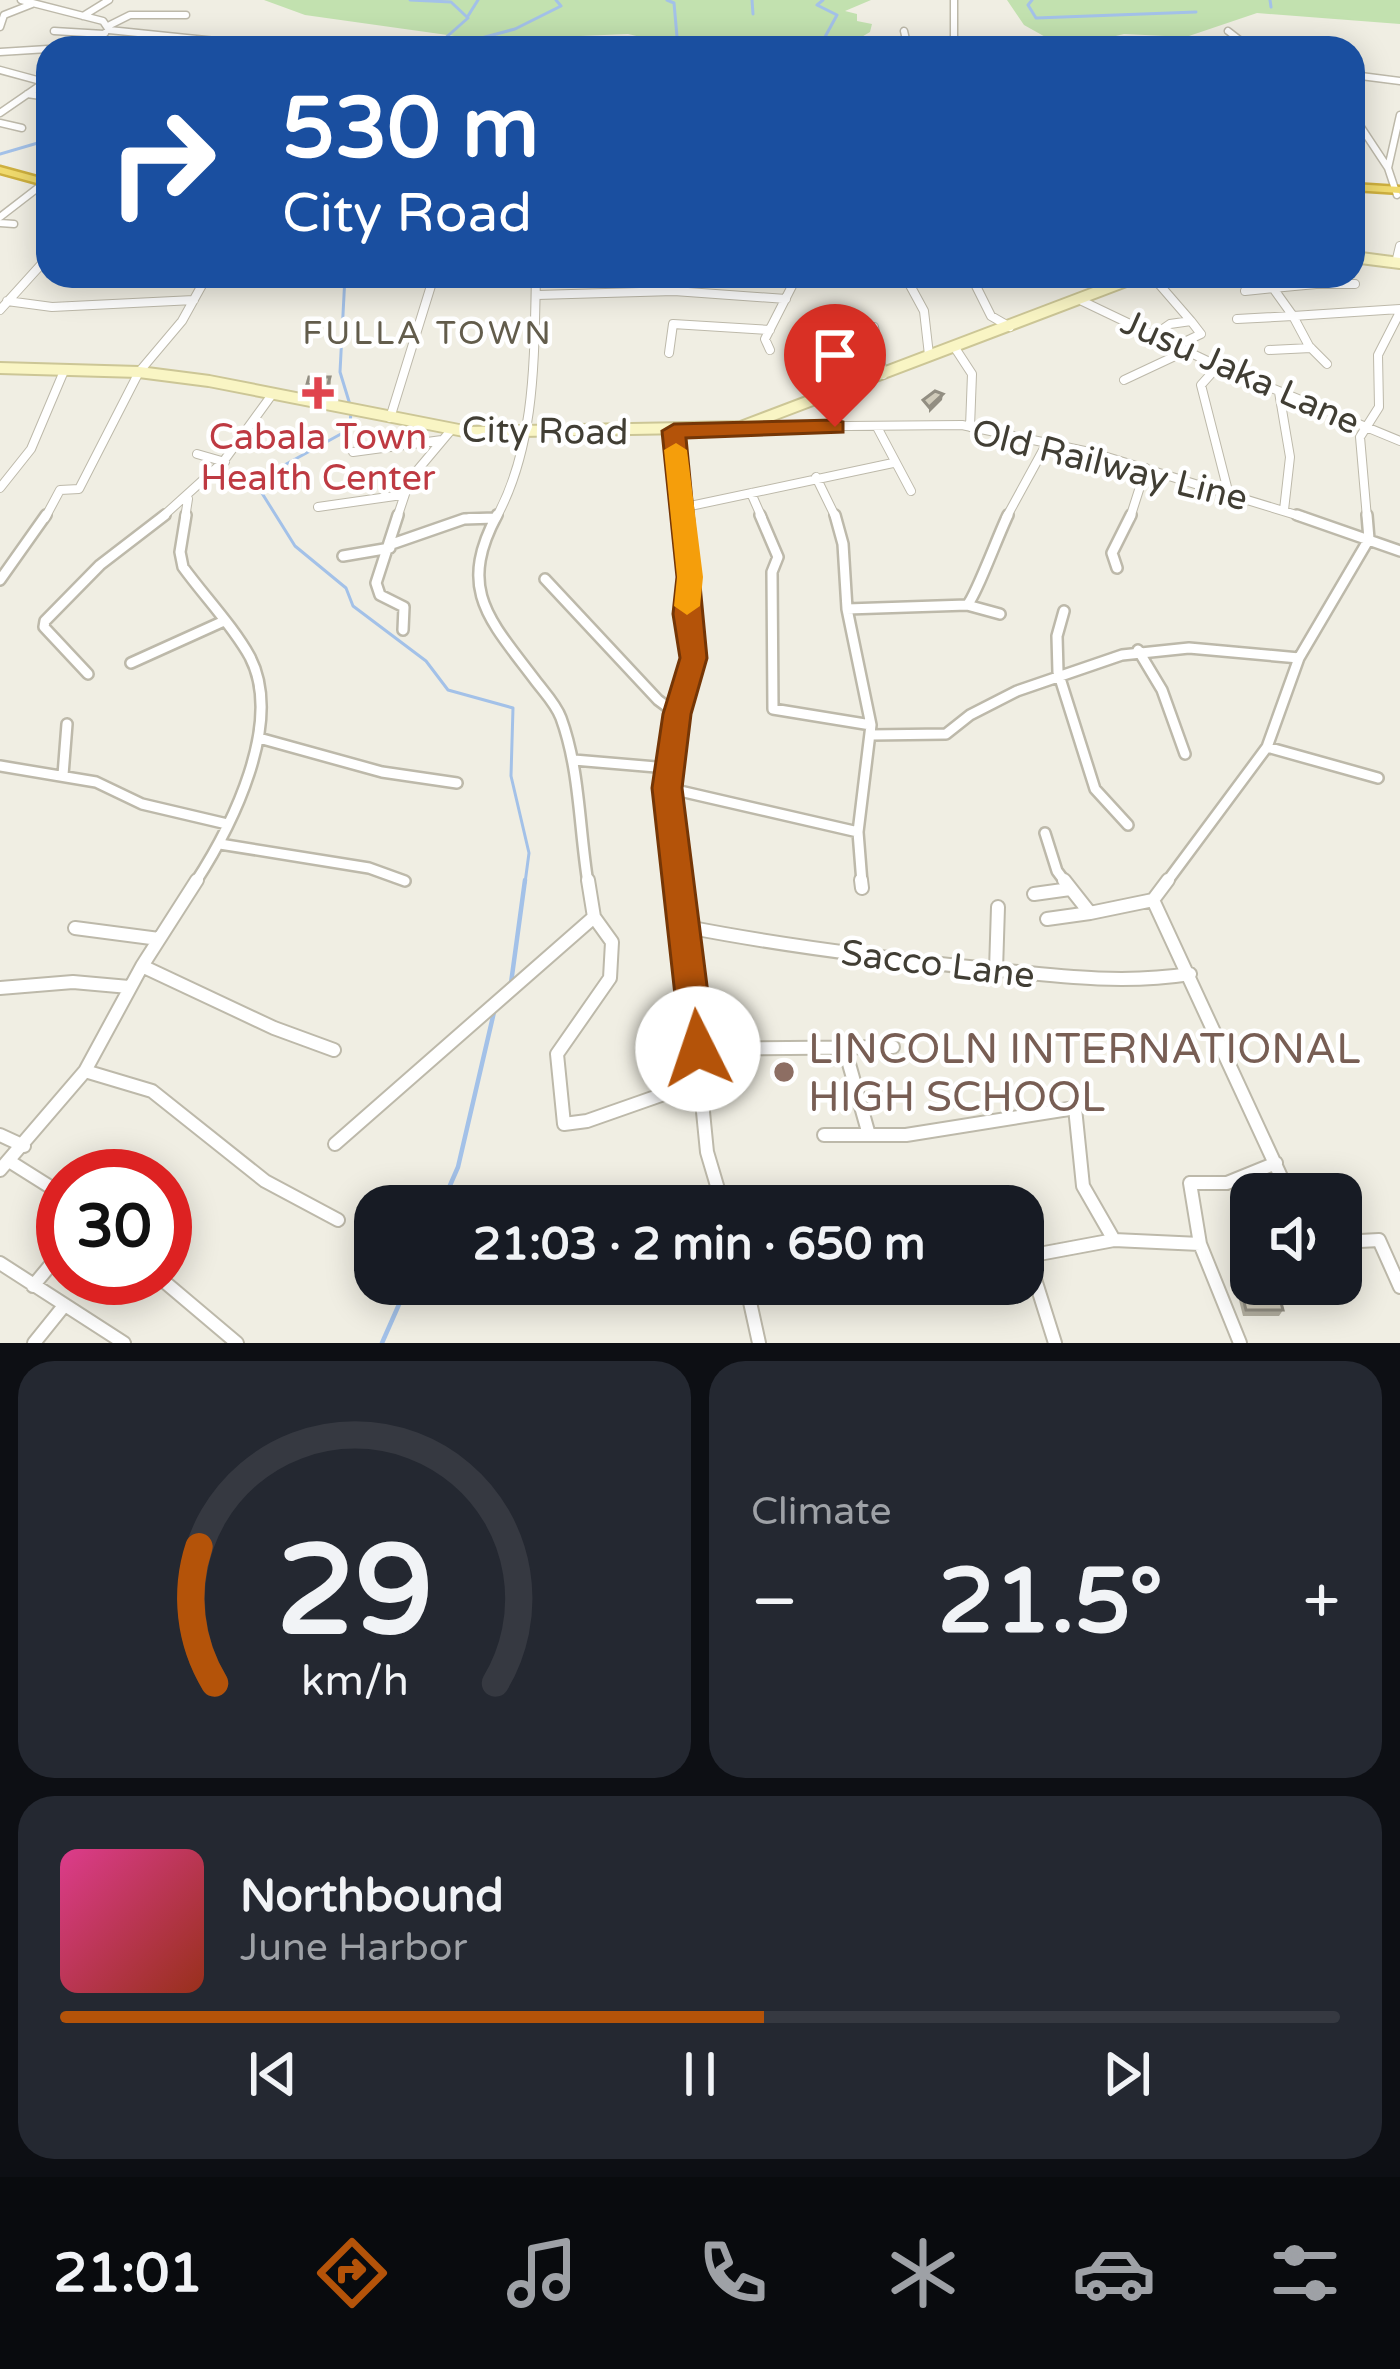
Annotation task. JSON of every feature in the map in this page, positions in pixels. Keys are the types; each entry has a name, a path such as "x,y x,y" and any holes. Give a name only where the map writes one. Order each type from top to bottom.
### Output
{"highway":[{"path":"0,173 36,182"},
{"path":"1365,190 1398,192"}],"main road":[{"path":"1365,259 1398,263"},
{"name":"City Road","path":"0,368 139,372 209,381 452,429 521,434 741,427 1112,288"}],"street":[{"path":"21,0 83,16 108,30"},
{"path":"83,16 109,0"},
{"path":"954,0 954,36"},
{"path":"1,3 10,12"},
{"path":"0,27 10,12 32,4"},
{"path":"100,36 130,15 186,15"},
{"path":"54,31 167,36"},
{"path":"904,31 905,36"},
{"path":"1228,31 1234,36"},
{"path":"0,52 36,50"},
{"path":"0,70 36,79"},
{"path":"1365,77 1400,81"},
{"path":"0,113 36,88"},
{"path":"27,94 36,95"},
{"path":"1388,168 1400,115"},
{"path":"0,123 22,128"},
{"path":"1365,133 1398,192"},
{"path":"0,220 36,192"},
{"path":"0,220 14,224"},
{"path":"1398,263 1400,246"},
{"path":"0,310 36,269"},
{"path":"0,580 38,530 60,490 79,489 139,372 167,342 200,288"},
{"path":"390,418 431,288"},
{"path":"537,288 533,380 517,481 478,551 482,597 496,629 560,712 574,760 578,822 594,917 612,942 610,978 557,1054 564,1124 587,1121 701,1082"},
{"path":"770,350 764,345 793,288"},
{"path":"912,288 924,311 929,355"},
{"path":"977,288 991,316 1010,327"},
{"path":"1124,380 1201,334 1162,288"},
{"path":"1245,291 1273,288 1311,348 1328,364"},
{"path":"537,295 674,291 785,299"},
{"path":"7,302 52,307 194,300"},
{"name":"Jusu Jaka Lane","path":"1082,301 1218,366 1400,440"},
{"path":"1237,319 1400,311"},
{"path":"1047,919 1153,900 1245,784 1268,747 1299,658 1370,539 1359,466 1360,436 1379,407 1376,376 1385,339 1400,311"},
{"path":"1157,333 1170,324 1191,321"},
{"path":"669,353 673,324 770,330"},
{"path":"874,327 883,374"},
{"path":"1385,339 1400,342"},
{"path":"957,349 970,346"},
{"path":"1269,350 1311,348"},
{"path":"957,349 970,359 973,370 970,427"},
{"path":"814,364 834,393"},
{"path":"1218,366 1201,386 1201,398 1213,425 1228,491"},
{"path":"0,488 31,449 64,371"},
{"path":"1280,392 1290,457 1284,510"},
{"path":"36,1181 4,1165 85,1071 129,987 220,844 259,738 265,705 260,680 250,658 183,567 180,552 188,500 198,483 250,435 271,396"},
{"name":"Old Railway Line","path":"741,427 970,427 1228,491 1400,551"},
{"path":"877,427 911,491"},
{"path":"404,630 404,608 376,590 402,495 421,462 452,429"},
{"path":"674,431 693,658 677,714 667,788 687,927 707,1152 717,1185"},
{"path":"352,452 442,440"},
{"path":"971,603 986,556 1047,443"},
{"path":"197,454 225,462"},
{"path":"681,508 893,463"},
{"path":"1117,568 1112,553 1129,523 1145,468"},
{"path":"816,477 832,505 843,544 847,609 871,730 858,832 862,888"},
{"path":"752,493 778,557 772,572 773,709 871,730 946,734 958,720 1058,671 1138,650 1176,645 1230,647 1299,658"},
{"path":"318,507 402,495"},
{"path":"88,674 44,627 45,621 117,550 188,500"},
{"path":"343,556 406,542 457,518 495,518"},
{"path":"545,579 658,700 677,714"},
{"path":"847,609 891,611 922,602 971,603 1000,614"},
{"path":"1064,611 1057,636 1058,671 1095,789 1128,825"},
{"path":"131,663 224,621"},
{"path":"1138,650 1162,690 1185,754"},
{"path":"63,775 67,724"},
{"path":"259,738 342,758 380,775 457,783"},
{"path":"1268,747 1378,778"},
{"path":"574,760 668,768"},
{"path":"0,766 96,782 142,804 227,824"},
{"path":"667,788 858,832"},
{"path":"1045,832 1057,871 1070,889"},
{"path":"220,844 369,868 406,881"},
{"path":"1034,894 1075,888 1090,913"},
{"path":"1153,900 1280,1173"},
{"path":"996,970 998,907"},
{"path":"335,1144 594,917"},
{"name":"Sacco Lane","path":"687,927 864,958 1143,983 1190,974"},
{"path":"75,928 159,939"},
{"path":"142,966 274,1028 334,1050"},
{"path":"0,988 74,982 129,987"},
{"path":"844,1046 869,1135"},
{"path":"698,1049 893,1047"},
{"path":"85,1071 152,1091 266,1180 338,1220"},
{"path":"824,1135 906,1135 1071,1102 1083,1186 1114,1240"},
{"path":"0,1135 24,1146"},
{"path":"1240,1343 1200,1244 1190,1183 1227,1183 1276,1163"},
{"path":"1044,1253 1114,1240 1200,1244"},
{"path":"1362,1241 1379,1240 1400,1287"},
{"path":"0,1264 124,1343"},
{"path":"33,1286 36,1282"},
{"path":"192,1305 238,1343"},
{"path":"751,1305 759,1343"},
{"path":"1042,1305 1055,1343"},
{"path":"34,1343 63,1307"}],"green space":[{"path":"264,0 871,0 845,11 857,14 857,21 872,24 863,36 455,36 305,15"},
{"path":"1007,0 1400,0 1400,24 1257,13 1189,36 1044,36 1024,25"}],"building":[{"path":"309,377 330,377 327,388 307,384"},
{"path":"935,391 943,394 929,407 923,400"},
{"path":"1245,1305 1282,1305 1283,1310 1246,1310"}],"waterway":[{"path":"410,0 451,2 468,18 448,36"},
{"path":"468,16 478,0"},
{"path":"489,36 561,6 556,0"},
{"path":"667,0 674,3 677,36"},
{"path":"752,0 753,14"},
{"path":"823,0 817,5 837,15 825,36"},
{"path":"1032,0 1028,5 1036,18 1196,12"},
{"path":"1270,0 1271,7"},
{"path":"0,154 36,144"},
{"path":"344,288 340,372 351,408 350,429 279,468 260,490 295,546 346,588 353,606 426,661 448,690 513,708 511,776 529,853 525,883"},
{"path":"511,983 525,880"},
{"path":"450,1185 494,1012"},
{"path":"382,1343 399,1305"}],"slow traffic":[{"path":"676,450 690,577 687,606"}],"place":[{"name":"Cabala Town Health Center","path":"318,393"},
{"name":"LINCOLN INTERNATIONAL HIGH SCHOOL","path":"784,1072"}],"district":[{"name":"FULLA TOWN","path":"428,332"}],"route":[{"path":"698,1049 667,788 677,714 693,658 686,614 690,577 674,431 835,427"}]}
